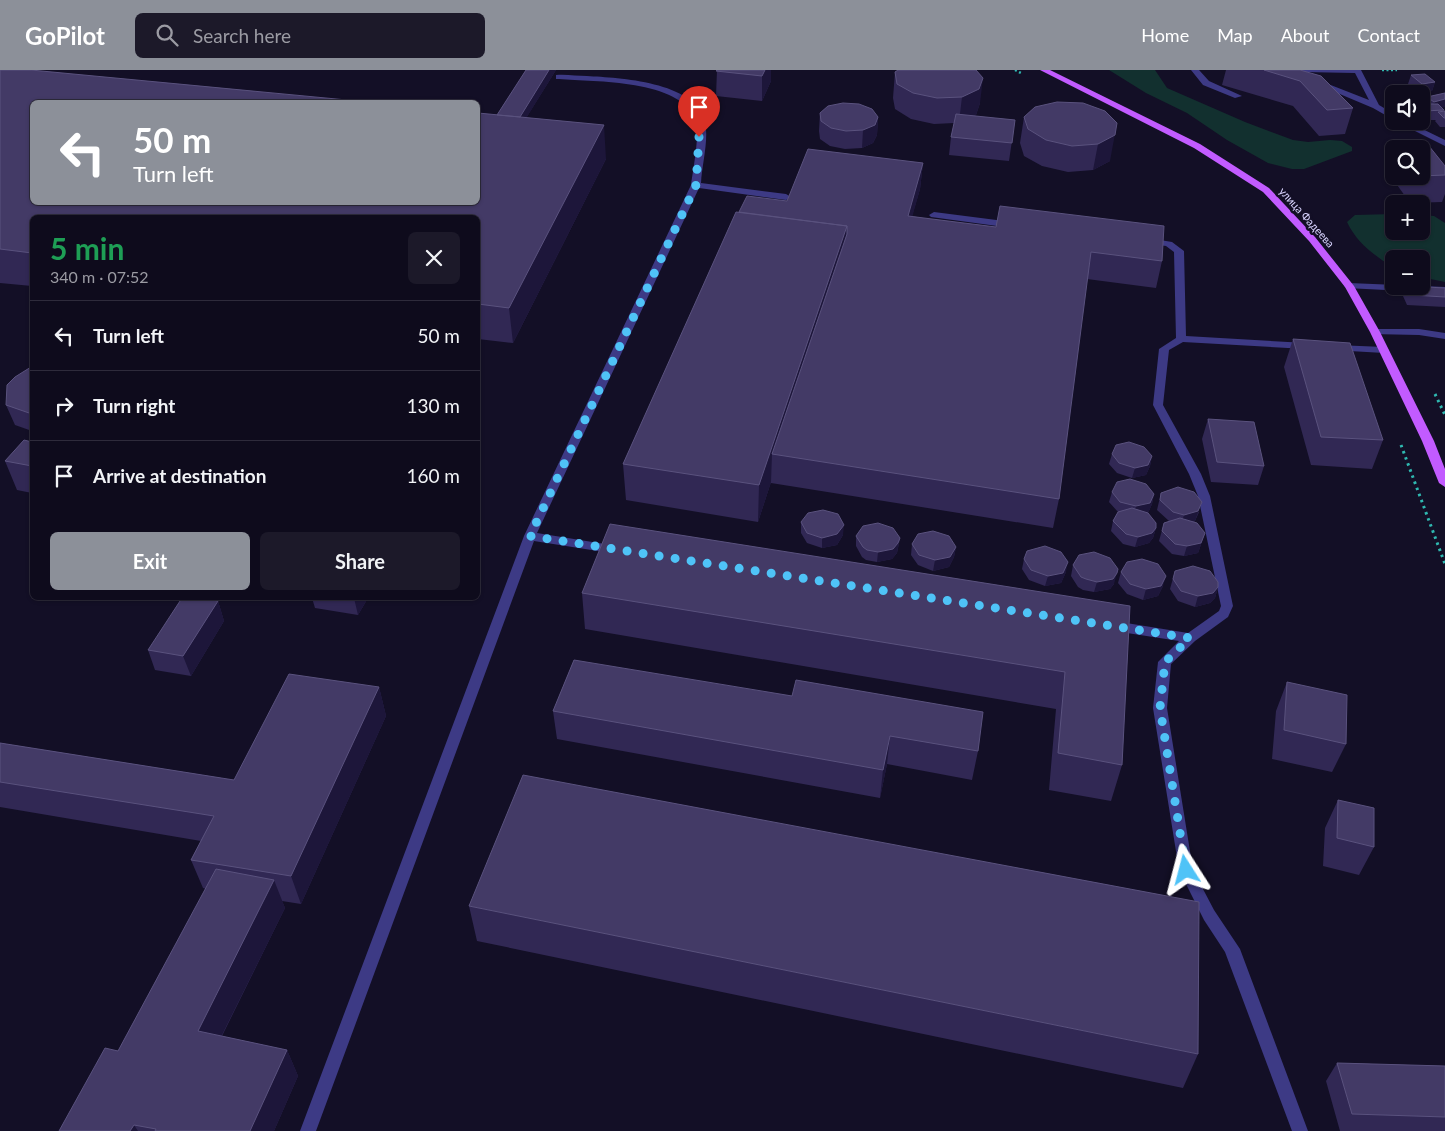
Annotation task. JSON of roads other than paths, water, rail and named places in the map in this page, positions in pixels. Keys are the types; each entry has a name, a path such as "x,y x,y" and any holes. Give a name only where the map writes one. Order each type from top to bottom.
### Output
{"main road":[{"name":"улица Фадеева","path":"1044,70 1196,146 1266,190 1312,239 1349,286 1384,350 1428,441 1445,483"}],"lane":[{"path":"1195,70 1206,83 1238,96"},
{"path":"1302,77 1357,71 1366,92 1376,106"},
{"path":"308,1131 530,536 696,185 700,121 688,101 655,86 559,77"},
{"path":"1302,77 1376,106 1385,112"},
{"path":"1417,130 1445,144"},
{"path":"696,185 786,197"},
{"path":"934,215 1022,226"},
{"path":"1140,240 1169,244 1179,251 1181,339"},
{"path":"1349,286 1445,290"},
{"path":"1375,332 1419,332 1445,336"},
{"path":"1300,1131 1232,949 1209,915 1186,870 1160,708 1165,662 1190,638 1224,614 1227,606 1204,496 1195,474 1158,405 1164,349 1181,339 1384,350"},
{"path":"530,536 628,552"},
{"path":"1102,624 1190,638"}]}
